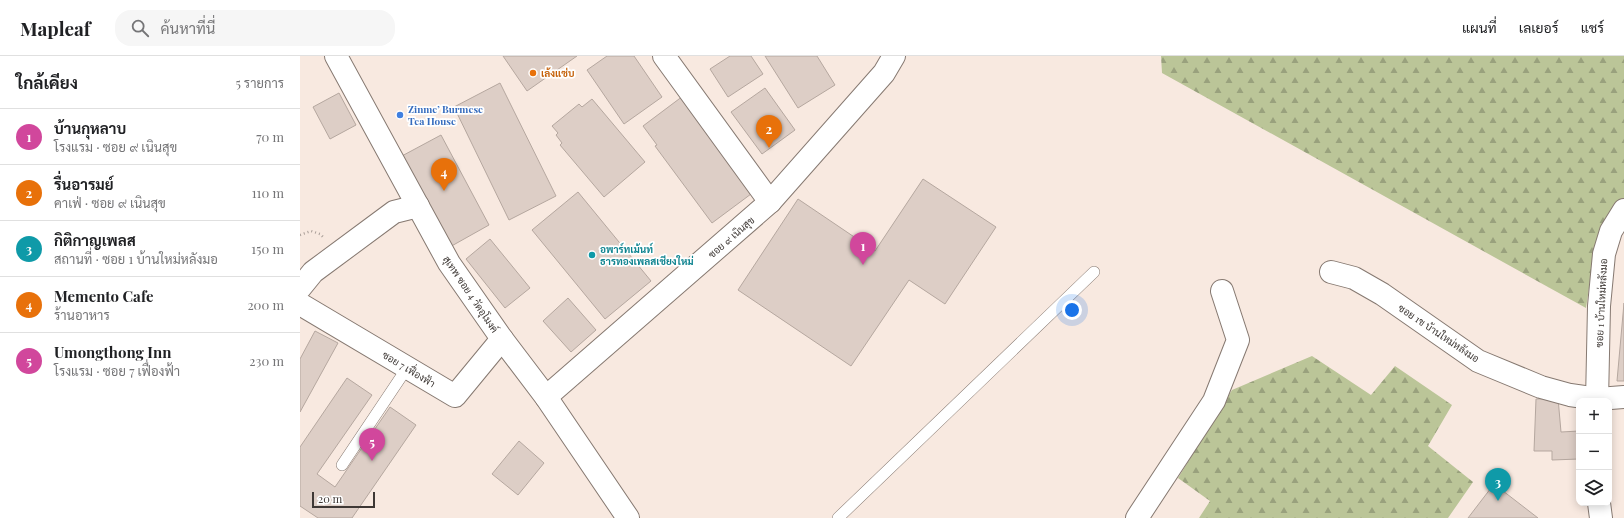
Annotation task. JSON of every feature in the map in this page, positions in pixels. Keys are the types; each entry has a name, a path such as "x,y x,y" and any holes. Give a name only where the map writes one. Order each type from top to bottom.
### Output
{"street":[{"name":"สุเทพ ซอย 4 วัดอุโมงค์","path":"336,56 449,263 502,339 546,397 628,518"},
{"path":"664,56 770,202"},
{"name":"ซอย ๙ เนินสุข","path":"546,397 770,202 884,73 894,56"},
{"path":"300,288 313,272 394,212 418,206"},
{"name":"ซอย 1 บ้านใหม่หลังมอ","path":"1598,398 1599,306 1604,254 1611,231 1624,210"},
{"name":"ซอย 1ข บ้านใหม่หลังมอ","path":"1331,272 1354,278 1382,294 1478,361 1541,387 1587,398"},
{"path":"1137,518 1214,401 1238,340 1222,291"},
{"name":"ซอย 7 เฟื่องฟ้า","path":"300,304 455,396 502,339"},
{"name":"ซอย 1ข บ้านใหม่หลังมอ","path":"1612,398 1624,397"},
{"path":"1599,506 1601,518"}],"lane":[{"path":"838,518 1094,272"},
{"path":"342,466 407,368"}],"green space":[{"path":"1161,56 1624,56 1624,198 1596,242 1586,308 1162,73"},
{"path":"1312,356 1371,395 1395,366 1452,405 1428,446 1473,482 1448,518 1199,518 1210,501 1178,478 1232,390"}],"building":[{"name":"เล้งแซ่บ","path":"503,56 577,56 527,91"},
{"path":"607,56 634,56 662,97 624,124 587,70"},
{"path":"730,56 751,56 763,74 728,97 710,69"},
{"path":"765,56 817,56 835,85 798,108"},
{"path":"500,83 556,196 509,220 454,107"},
{"path":"765,88 795,130 762,154 731,112"},
{"path":"339,93 356,125 330,139 313,107"},
{"path":"683,96 751,194 712,223 655,146 657,145 643,126"},
{"path":"592,99 645,162 604,197 560,145 562,143 556,135 558,133 552,126 579,104 582,107"},
{"path":"441,135 489,225 448,248 400,157"},
{"path":"923,179 996,227 945,304 909,280 851,366 738,290 798,199 875,251"},
{"name":"อพาร์ทเม้นท์ ธารทองเพลสเชียงใหม่","path":"578,192 651,281 605,319 532,230"},
{"path":"490,239 530,288 505,308 466,259"},
{"path":"568,298 596,330 571,352 543,321"},
{"path":"1624,303 1624,381 1617,381"},
{"path":"315,331 338,343 300,412 300,359"},
{"path":"347,378 372,395 317,474 335,487 390,407 416,425 352,518 318,518 300,506 300,447"},
{"path":"1558,398 1561,432 1576,431 1576,459 1552,460 1552,451 1534,451 1536,399"},
{"path":"519,441 544,463 518,495 492,474"},
{"path":"1494,484 1538,518 1468,518"}],"place":[{"name":"เล้งแซ่บ","path":"533,73"},
{"name":"Zinme’ Burmese Tea House","path":"400,115"},
{"name":"รื่นอารมย์","path":"769,148"},
{"name":"Memento Cafe","path":"444,191"},
{"name":"อพาร์ทเม้นท์ ธารทองเพลสเชียงใหม่","path":"592,255"},
{"name":"บ้านกุหลาบ","path":"863,265"},
{"name":"Umongthong Inn","path":"372,461"},
{"name":"กิติกาญเพลส","path":"1498,501"}]}
